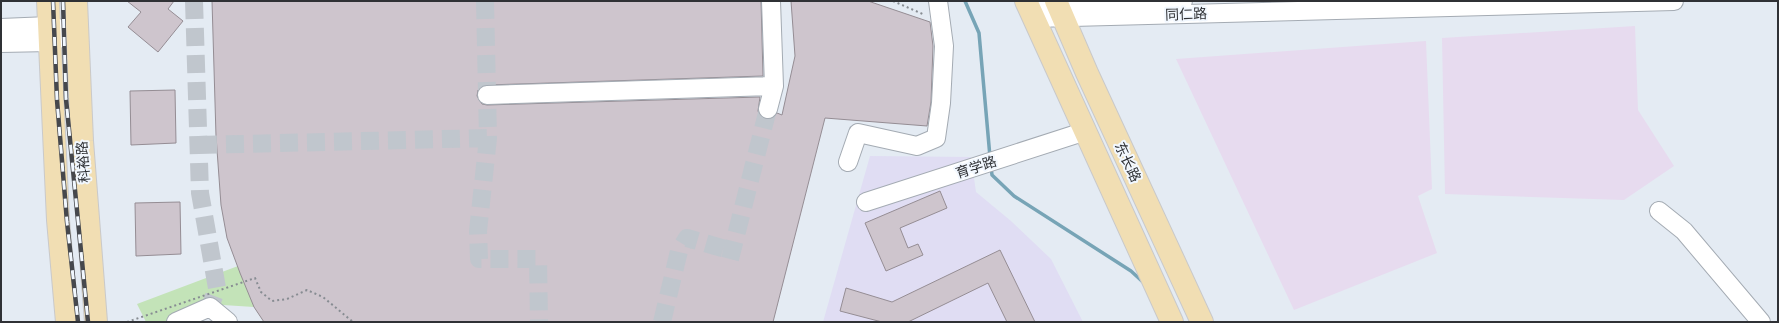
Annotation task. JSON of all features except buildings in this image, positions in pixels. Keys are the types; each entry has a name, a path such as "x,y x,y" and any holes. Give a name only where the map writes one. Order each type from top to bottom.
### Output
{"main road":[{"name":"科裕路","path":"48,1 58,220 67,322"},
{"name":"科裕路","path":"76,1 83,156 96,322"},
{"name":"东长路","path":"1058,7 1202,322"},
{"name":"东长路","path":"1029,8 1172,322"}],"street":[{"path":"768,109 774,86 771,1"},
{"path":"848,162 858,133 917,146 936,138 941,103 944,46 938,1"},
{"name":"同仁路","path":"1029,8 1181,5 1674,1"},
{"path":"1,28 49,34"},
{"path":"1,43 49,34 77,32"},
{"path":"487,95 774,86"},
{"name":"育学路","path":"866,202 1086,131"},
{"path":"1659,211 1684,231 1761,322"},
{"path":"176,322 210,307 228,322"}],"path":[{"path":"893,1 930,17"},
{"path":"127,322 255,278 261,292 272,301 287,299 307,290 323,297 352,322"}],"shaded area":[{"path":"1635,26 1638,110 1674,166 1624,200 1445,194 1442,38"},
{"path":"1426,41 1432,189 1418,196 1437,253 1294,310 1176,59"},
{"path":"870,156 971,157 976,192 1011,221 1051,259 1083,322 823,322"}],"green space":[{"path":"238,266 396,322 264,322 254,307 223,305 170,322 146,322 137,304"}],"waterway":[{"path":"965,1 979,33 990,157"},
{"path":"991,167 992,175 1014,196 1131,271 1144,283"}],"tunnel":[{"path":"194,1 200,193 217,288 210,307"},
{"path":"485,1 488,138 478,231 479,259 538,259 539,322"},
{"path":"730,259 768,109"},
{"path":"199,145 488,138"},
{"path":"662,322 679,251 687,238 732,251"}],"railway":[{"path":"53,1 57,100 67,222 78,322"},
{"path":"63,1 66,99 88,322"}]}
